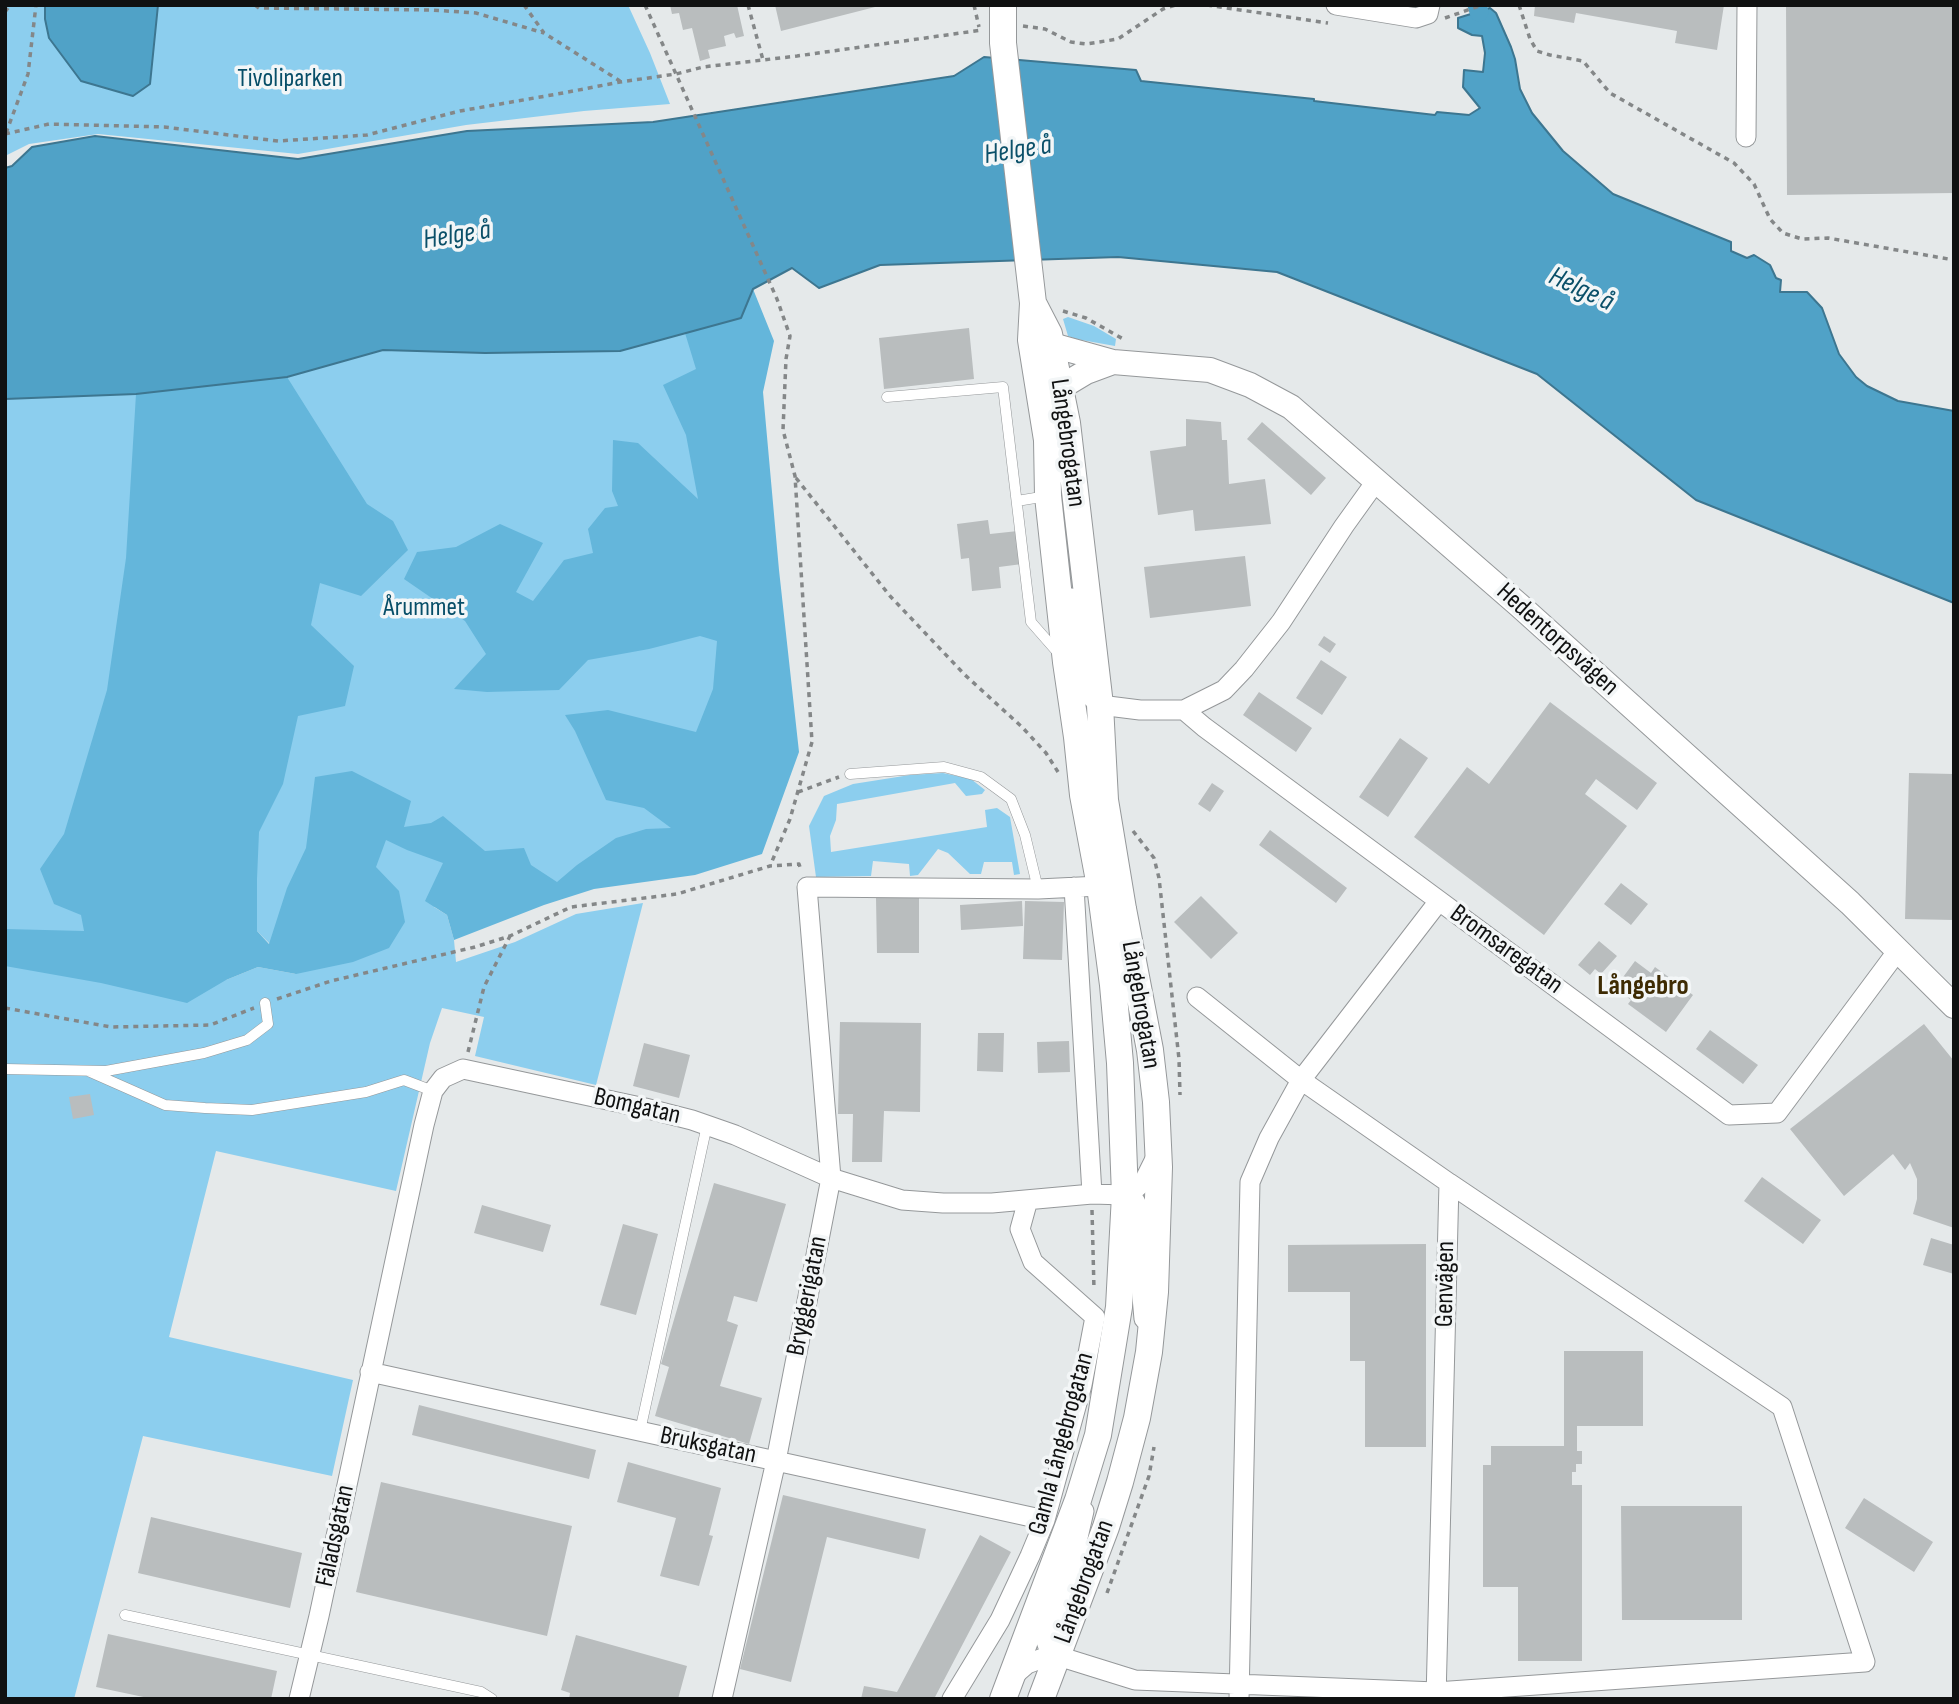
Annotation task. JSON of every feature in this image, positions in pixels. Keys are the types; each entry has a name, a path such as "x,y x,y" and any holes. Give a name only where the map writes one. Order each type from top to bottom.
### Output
{"main road":[{"name":"Långebrogatan","path":"998,27 1032,296 1031,340 1048,440 1048,496 1083,795 1087,887 1113,985 1120,1063 1125,1195 1119,1307 1098,1435 1079,1500 1007,1688"},
{"name":"Långebrogatan","path":"1032,296 1052,345 1068,436 1100,705 1105,800 1150,1050 1158,1151 1155,1292 1149,1352 1137,1418 1106,1527 1041,1699"}],"street":[{"path":"1336,5 1416,18 1429,10"},
{"path":"1746,137 1747,5"},
{"name":"Hedentorpsvägen","path":"1052,345 1114,362 1210,370 1250,385 1291,407 1572,652 1850,903 1954,1006"},
{"name":"Hedentorpsvägen","path":"1042,410 1066,384 1086,372 1114,362"},
{"path":"1048,440 1082,681 1088,694 1100,705 1140,710 1184,710 1224,690 1281,622 1377,480"},
{"name":"Bromsaregatan","path":"1184,710 1729,1115 1777,1112 1899,949"},
{"path":"807,887 1087,887 1092,1194"},
{"name":"Bryggerigatan","path":"722,1699 776,1461 831,1178 807,887"},
{"path":"1239,1691 1250,1182 1269,1138 1301,1080 1439,901"},
{"path":"1007,1688 1027,1664 1058,1656 1136,1680 1239,1691 1436,1695 1865,1661 1782,1407 1301,1080 1196,997"},
{"path":"370,1372 433,1091 443,1078 463,1069"},
{"name":"Bomgatan","path":"463,1069 645,1108 707,1125 831,1178 902,1200 956,1203 1092,1194 1125,1195"},
{"path":"1125,1195 1143,1181 1153,1166 1158,1151"},
{"name":"Genvägen","path":"1436,1695 1449,1182"},
{"path":"1125,1195 1135,1201 1142,1228 1141,1286 1149,1352"},
{"name":"Gamla Långebrogatan","path":"952,1699 1000,1620 1045,1520 1082,1385 1095,1317 1033,1262 1020,1229 1028,1200"},
{"name":"Bruksgatan","path":"370,1372 1045,1520"},
{"name":"Fäladsgatan","path":"299,1699 370,1372"},
{"path":"1058,1656 1048,1647 1044,1635 1077,1542 1090,1465"}],"lane":[{"path":"887,397 1003,387 1031,622 1066,662"},
{"path":"1017,501 1048,496"},
{"path":"850,774 944,766 981,777 1011,799 1026,835 1038,889"},
{"path":"5,1069 106,1071 204,1053 247,1040 268,1024 265,1003"},
{"path":"88,1071 165,1105 205,1108 252,1110 366,1092 404,1080 433,1091"},
{"path":"640,1431 707,1125"},
{"path":"125,1615 481,1692 492,1699"}],"path":[{"path":"5,12 10,5"},
{"path":"6,133 28,74 36,5"},
{"path":"255,5 259,8 476,13 544,33 620,82"},
{"path":"524,5 544,33"},
{"path":"645,5 778,299 790,336 786,359 783,430 795,476 812,742 790,819 770,866"},
{"path":"748,5 763,60"},
{"path":"974,5 998,27"},
{"path":"6,133 49,124 164,127 278,141 367,135 460,111 703,67 998,27 1024,26 1045,29 1071,42 1086,44 1118,39 1163,9 1176,5"},
{"path":"1451,16 1482,5"},
{"path":"1519,5 1530,39 1537,51 1583,61 1610,93 1734,163 1754,184 1770,219 1783,233 1802,239 1828,238 1954,260"},
{"path":"795,476 890,596 965,675 1022,727 1046,753 1060,775"},
{"path":"798,792 850,774"},
{"path":"5,1008 111,1027 210,1025 331,981 475,947 510,936 571,906 677,894 770,866 799,864 807,887"},
{"path":"463,1069 484,987 510,936"},
{"path":"1092,1194 1095,1317"}],"green space":[{"name":"Tivoliparken","path":"5,5 628,5 670,104 466,125 298,154 98,134 29,144 5,156"},
{"name":"Årummet","path":"5,314 744,321 717,866 434,907 447,915 454,940 456,962 515,942 576,914 643,903 596,1085 475,1056 484,1017 442,1008 430,1043 396,1191 216,1151 169,1337 353,1380 332,1476 143,1436 74,1699 5,1699","holes":["257,931 296,974 258,967 226,980"]},
{"path":"1068,317 1094,326 1116,339 1115,346 1068,336 1063,319"},
{"path":"943,773 971,779 985,790 982,794 966,796 955,783 837,804 836,820 830,836 831,852 987,827 985,810 997,808 1010,817 1020,874 1014,875 1012,862 984,862 981,874 970,874 948,853 938,849 918,875 910,876 909,864 873,861 871,876 816,877 809,826 824,796 853,784"}],"shaded area":[{"path":"753,289 774,341 763,392 799,752 762,854 695,875 594,889 454,940 447,915 425,901 443,863 386,840 376,867 399,891 405,922 389,948 353,962 296,974 258,967 226,980 187,1003 101,983 5,966 5,929 84,931 81,915 54,904 40,869 64,834 107,690 126,558 136,394 287,377 367,504 393,521 408,550 361,596 320,583 311,625 354,666 345,706 298,716 283,784 259,832 257,931 269,944 287,888 306,848 315,777 352,771 411,801 404,827 431,823 443,816 485,851 524,848 531,865 557,882 616,838 646,829 671,828 644,808 606,800 565,715 608,710 696,732 713,689 717,641 700,636 588,660 559,690 487,692 454,689 486,654 465,621 404,579 417,552 456,547 500,524 543,543 516,592 533,601 564,560 593,553 588,529 605,508 618,506 612,491 613,440 638,443 698,499 686,435 663,385 696,369 685,333 741,318"}],"water":[{"path":"45,5 158,5 150,84 133,96 81,81 49,38"},
{"name":"Helge å","path":"1490,8 1496,13 1511,47 1520,89 1532,113 1563,151 1613,194 1731,242 1731,251 1747,258 1754,255 1770,265 1776,278 1781,280 1780,292 1807,292 1822,308 1839,354 1856,377 1867,386 1898,401 1954,411 1954,603 1696,500 1537,374 1277,272 1118,257 880,265 819,288 792,268 753,289 741,318 620,351 485,353 383,350 287,377 136,394 5,399 5,168 12,166 32,147 95,136 298,159 467,131 653,122 954,76 984,57 1136,70 1141,81 1435,115 1437,112 1469,115 1480,108 1463,87 1464,70 1483,72 1485,53 1482,36 1472,35 1458,28 1458,18"}],"building":[{"path":"670,5 737,5 744,36 736,38 734,33 724,36 726,46 708,50 710,58 700,61 692,28 683,30 679,13 672,14"},
{"path":"775,5 879,5 879,6 781,31"},
{"path":"1535,5 1724,5 1717,50 1675,43 1677,31 1576,13 1574,23 1534,16"},
{"path":"1786,5 1954,5 1954,193 1787,195"},
{"path":"969,328 974,379 884,389 879,338"},
{"path":"1186,419 1221,422 1222,440 1227,440 1229,484 1265,479 1271,524 1195,531 1193,510 1158,515 1150,451 1186,446"},
{"path":"1262,422 1326,478 1311,495 1247,439"},
{"path":"988,520 990,534 1018,531 1022,564 999,567 1001,588 972,591 969,558 961,559 957,524"},
{"path":"1245,556 1251,606 1150,618 1144,567"},
{"path":"1324,636 1336,644 1330,653 1318,645"},
{"path":"1321,660 1347,677 1322,715 1296,698"},
{"path":"1259,692 1312,728 1296,752 1243,715"},
{"path":"1550,702 1657,783 1637,810 1596,779 1585,794 1627,826 1544,935 1414,837 1467,767 1489,784"},
{"path":"1400,738 1428,758 1388,817 1359,797"},
{"path":"1909,773 1954,774 1954,920 1905,919"},
{"path":"1212,783 1224,791 1210,812 1198,804"},
{"path":"1270,830 1347,888 1336,903 1259,845"},
{"path":"1621,883 1648,904 1631,925 1604,904"},
{"path":"1201,896 1238,933 1211,959 1174,922"},
{"path":"876,898 919,898 919,953 877,953"},
{"path":"1022,901 1023,926 961,930 960,905"},
{"path":"1025,901 1064,902 1062,960 1023,959"},
{"path":"1599,941 1617,956 1601,974 1595,969 1590,975 1578,965"},
{"path":"1635,961 1651,973 1655,967 1693,995 1666,1032 1628,1004 1631,1000 1615,988"},
{"path":"840,1022 921,1023 920,1112 884,1111 882,1162 852,1162 853,1114 838,1114"},
{"path":"1924,1024 1954,1061 1954,1228 1913,1214 1917,1199 1917,1179 1910,1163 1905,1170 1893,1154 1844,1196 1790,1129"},
{"path":"1710,1030 1758,1065 1743,1084 1696,1049"},
{"path":"978,1033 1004,1033 1003,1072 977,1071"},
{"path":"1069,1041 1070,1072 1038,1073 1037,1042"},
{"path":"644,1043 690,1055 679,1098 633,1086"},
{"path":"90,1094 94,1115 73,1119 69,1097"},
{"path":"1762,1177 1821,1220 1803,1244 1744,1201"},
{"path":"714,1183 786,1204 757,1302 734,1296 727,1321 738,1325 720,1386 762,1398 749,1444 655,1416 669,1367 661,1364"},
{"path":"482,1205 551,1225 543,1252 474,1233"},
{"path":"623,1224 658,1234 636,1315 600,1305"},
{"path":"1931,1238 1954,1245 1954,1274 1923,1265"},
{"path":"1426,1244 1426,1447 1365,1447 1365,1361 1350,1361 1350,1292 1288,1292 1288,1245"},
{"path":"1564,1351 1643,1351 1643,1426 1577,1426 1577,1451 1582,1451 1582,1464 1576,1464 1576,1472 1572,1472 1572,1485 1582,1485 1582,1661 1518,1661 1518,1587 1483,1587 1483,1465 1491,1465 1491,1446 1564,1446"},
{"path":"419,1405 596,1450 589,1479 412,1435"},
{"path":"628,1462 721,1488 709,1535 713,1536 699,1586 660,1576 676,1518 617,1502"},
{"path":"381,1482 572,1526 547,1636 356,1592"},
{"path":"783,1495 926,1529 919,1559 827,1537 791,1682 740,1669"},
{"path":"1864,1498 1933,1542 1914,1572 1845,1528"},
{"path":"1621,1506 1742,1506 1742,1620 1622,1620"},
{"path":"151,1517 302,1553 290,1608 138,1573"},
{"path":"980,1535 1011,1552 934,1699 861,1699 864,1686 897,1692"},
{"path":"108,1634 277,1671 271,1699 153,1699 96,1687"},
{"path":"576,1635 687,1666 678,1699 569,1699 570,1693 561,1690"}],"waterway":[{"path":"1477,5 1479,12"}],"district":[{"name":"Långebro","path":"1643,987"}]}
